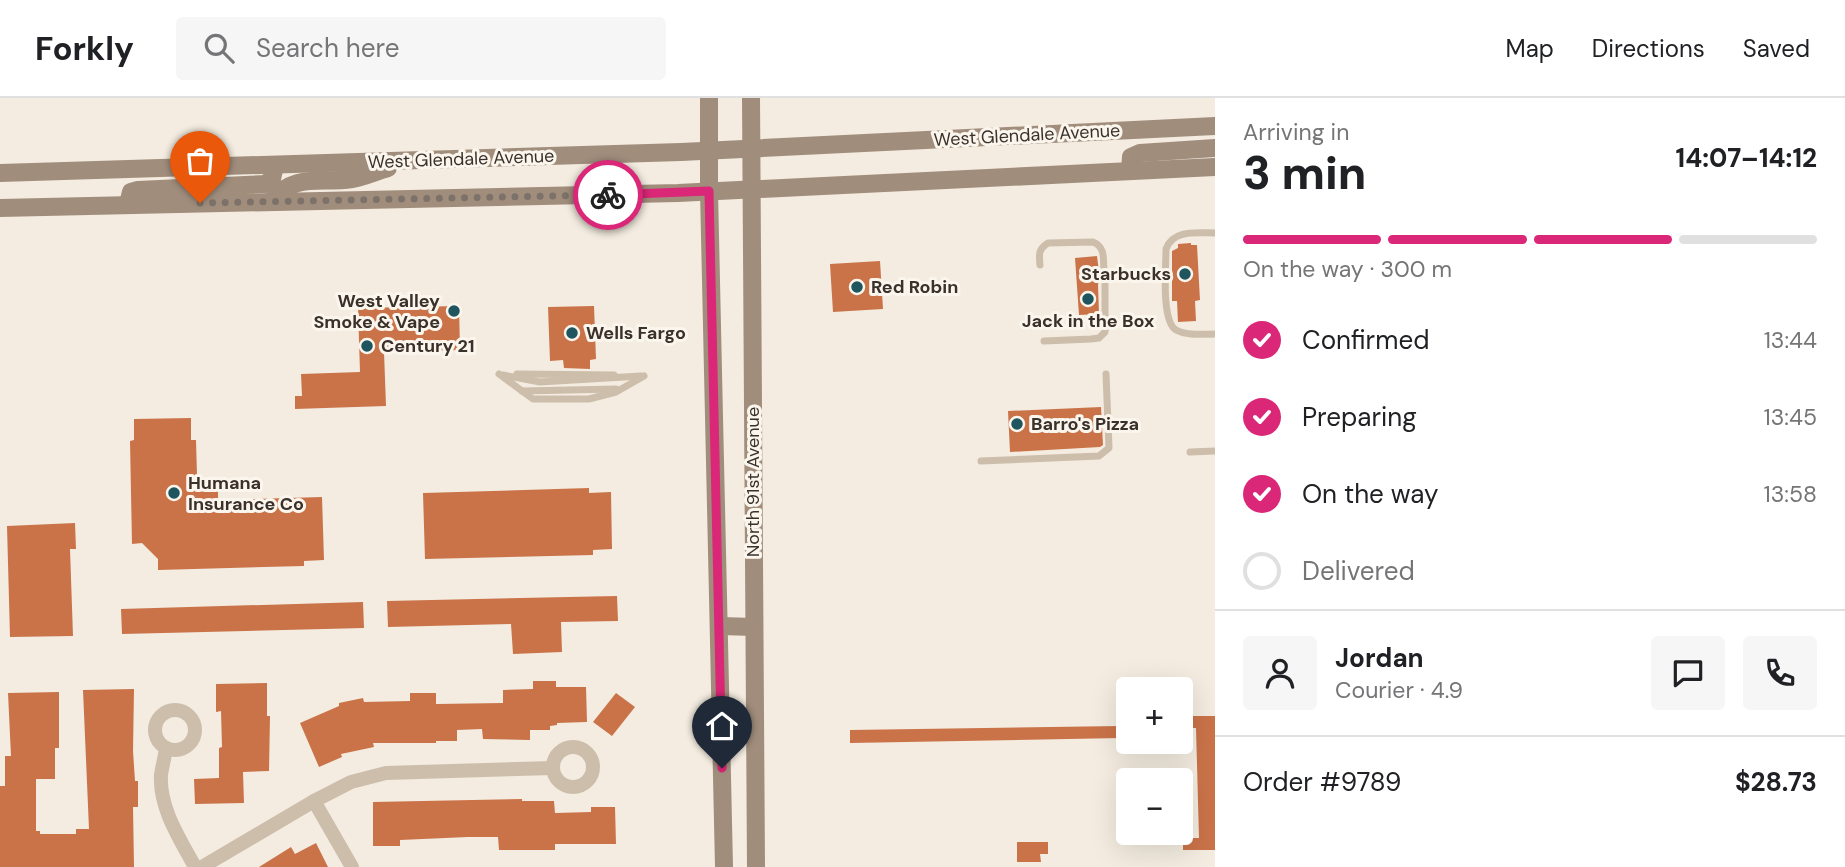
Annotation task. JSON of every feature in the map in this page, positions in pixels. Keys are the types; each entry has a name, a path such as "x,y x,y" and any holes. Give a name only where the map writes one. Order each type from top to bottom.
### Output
{"main road":[{"name":"North 91st Avenue","path":"709,98 724,867"},
{"name":"North 91st Avenue","path":"751,98 756,867"},
{"name":"West Glendale Avenue","path":"0,173 709,150 1215,126"},
{"path":"1130,171 1131,157 1140,153 1215,148"},
{"path":"271,201 284,188 296,182 353,179 410,161"},
{"path":"128,204 131,192 138,190 265,184 272,179 275,165"},
{"path":"0,208 752,190 1215,167"},
{"path":"720,626 754,627"}],"street":[{"path":"166,748 161,776 163,798 175,829 195,867"},
{"path":"202,867 351,782 386,773 553,768"},
{"path":"314,801 352,867"}],"lane":[{"path":"1215,233 1175,236 1168,242 1166,311 1169,324 1177,330 1192,334 1215,334"},
{"path":"1040,265 1039,253 1048,243 1093,242 1103,250 1104,272"},
{"path":"1044,341 1099,338 1105,332 1105,283"},
{"path":"499,374 540,382 643,376 622,388 589,399 533,400 499,374"},
{"path":"981,461 1099,456 1108,448 1106,374"},
{"path":"1190,452 1215,451"}],"building":[{"name":"Starbucks","path":"1178,244 1197,245 1200,300 1195,301 1196,321 1178,322 1177,301 1172,301 1172,251 1178,248"},
{"name":"Jack in the Box","path":"1097,256 1100,280 1099,314 1079,315 1075,258"},
{"name":"Red Robin","path":"880,261 883,309 833,312 830,264"},
{"path":"459,306 460,350 384,352 386,406 295,409 295,396 302,396 301,374 360,372 358,308"},
{"name":"Wells Fargo","path":"594,306 596,359 590,360 590,369 564,368 563,360 550,361 548,307"},
{"path":"1101,407 1103,445 1100,447 1010,452 1008,411"},
{"name":"Humana Insurance Co","path":"191,418 191,440 196,440 197,475 218,490 218,500 322,497 324,560 304,561 304,566 158,570 158,559 142,543 132,544 130,441 134,440 134,419"},
{"path":"589,488 589,493 611,492 612,549 593,550 593,555 425,559 423,493"},
{"path":"75,523 76,549 70,549 73,636 10,637 7,526"},
{"path":"617,596 618,621 561,622 562,652 513,654 511,624 388,627 387,601"},
{"path":"363,602 364,628 122,634 121,609"},
{"path":"533,681 556,681 556,687 586,687 587,722 557,723 550,726 550,730 530,730 530,740 483,739 482,729 457,730 457,741 373,743 374,747 341,754 342,757 319,767 300,723 339,706 339,703 363,698 364,702 410,701 410,693 436,693 436,704 503,703 503,690 533,689"},
{"path":"267,683 267,716 270,716 269,771 243,772 244,803 195,804 194,779 219,778 221,711 216,712 216,684"},
{"path":"134,689 133,751 135,781 138,781 138,807 133,807 134,867 0,867 0,786 5,786 5,756 11,756 8,693 59,692 59,748 55,748 55,779 36,779 36,831 40,831 40,834 76,834 76,829 89,829 83,690"},
{"path":"616,693 635,707 612,736 593,722"},
{"path":"1193,716 1215,716 1215,850 1183,850 1183,845 1193,845 1193,838 1199,838 1196,728 1193,728"},
{"path":"1116,726 1116,738 850,743 850,730"},
{"path":"522,799 554,801 555,813 591,812 591,807 615,807 616,844 555,844 555,850 499,850 498,837 468,837 400,840 400,846 373,846 373,802"},
{"path":"1017,842 1048,842 1048,854 1040,854 1041,862 1017,862"},
{"path":"316,843 328,867 259,867 291,847 295,854"}],"way so far":[{"path":"200,203 608,195"}],"place":[{"name":"Starbucks","path":"1185,274"},
{"name":"Red Robin","path":"857,287"},
{"name":"Jack in the Box","path":"1088,299"},
{"name":"West Valley Smoke & Vape","path":"454,311"},
{"name":"Wells Fargo","path":"572,333"},
{"name":"Century 21","path":"367,346"},
{"name":"Barro's Pizza","path":"1017,424"},
{"name":"Humana Insurance Co","path":"174,493"}],"route":[{"path":"608,195 709,191 722,768"}]}
